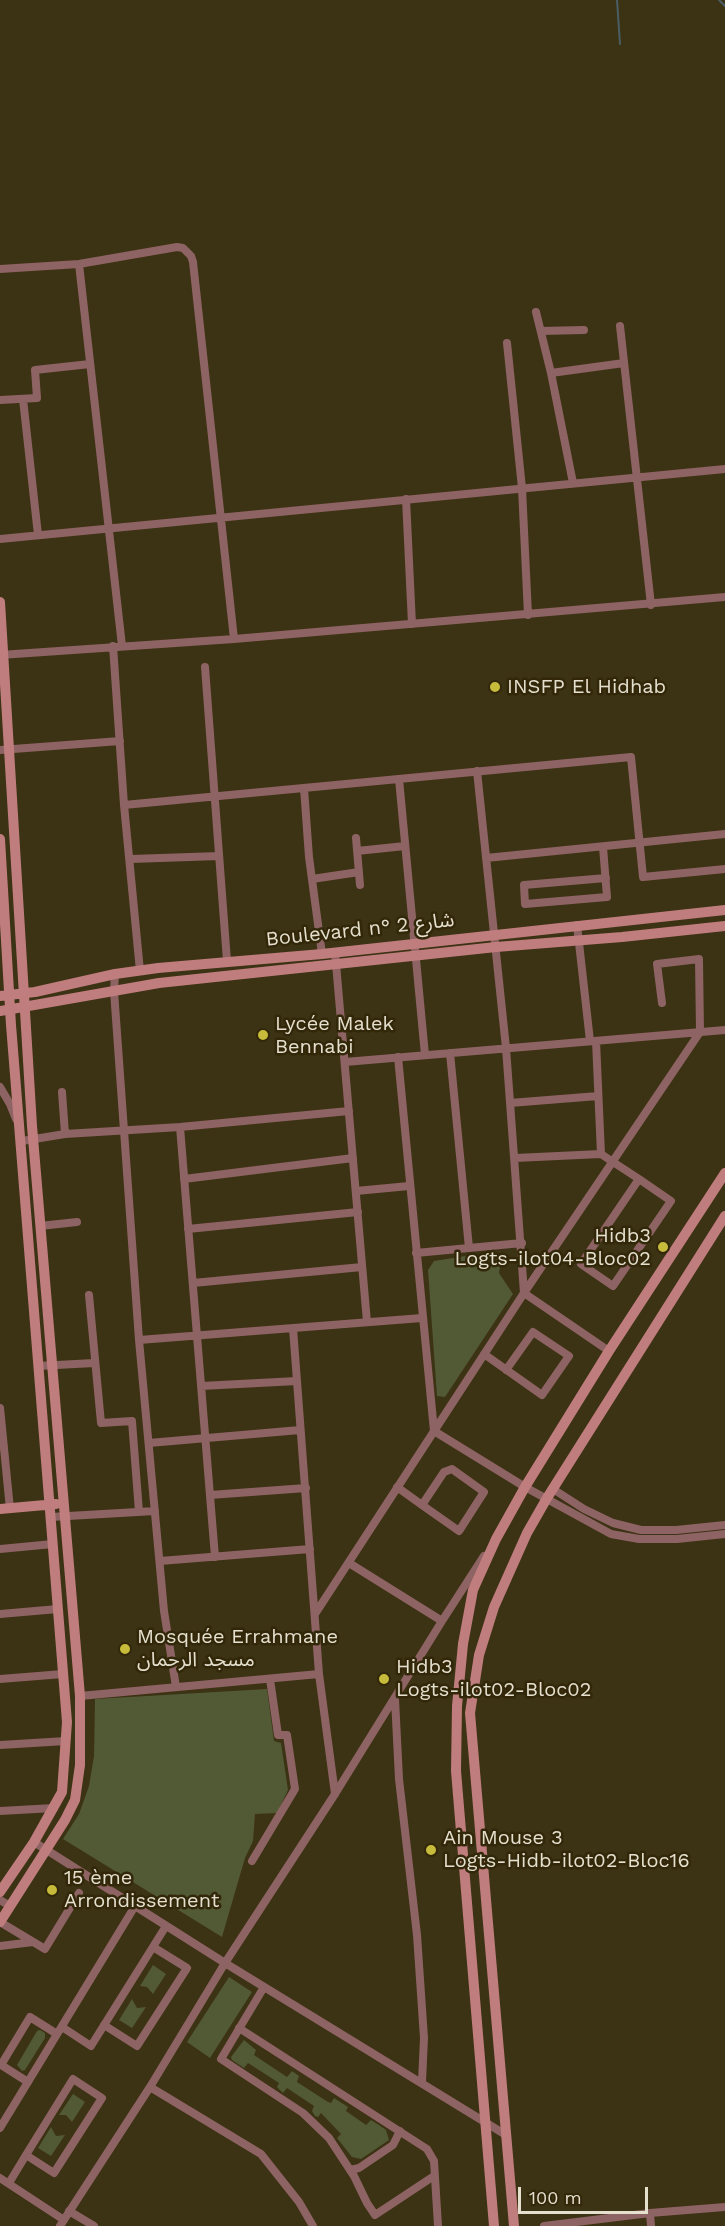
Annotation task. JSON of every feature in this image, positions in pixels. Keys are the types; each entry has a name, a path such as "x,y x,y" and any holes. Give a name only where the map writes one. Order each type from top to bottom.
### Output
{"street":[{"path":"0,269 79,264 177,247 183,248 191,256 234,639"},
{"path":"79,264 109,528 124,805 140,971"},
{"path":"536,312 573,483"},
{"path":"620,326 651,605"},
{"path":"541,331 584,330"},
{"path":"507,343 522,488 528,615"},
{"path":"551,373 624,363"},
{"path":"0,400 37,398 35,370 90,364"},
{"path":"23,399 38,535"},
{"path":"0,539 725,468"},
{"path":"406,499 412,624"},
{"path":"2,655 234,639 725,597"},
{"path":"0,602 5,749 15,848 24,1007 25,1137 38,1366 67,1722 62,1792 34,1842 0,1892"},
{"path":"205,667 227,961"},
{"path":"5,749 120,741"},
{"path":"124,805 631,757 643,877 725,869"},
{"path":"477,771 496,934 522,1243 524,1293"},
{"path":"399,779 425,1055"},
{"path":"304,788 312,879 322,954"},
{"path":"486,858 725,834"},
{"path":"356,838 360,885"},
{"path":"0,839 5,996 3,1012 11,1025 25,1137 40,1226 80,1696 80,1765 75,1800 65,1820 5,1903 0,1922 45,1949 79,1893"},
{"path":"357,851 405,846"},
{"path":"603,847 606,878 607,897 525,904 524,885 606,878"},
{"path":"0,850 15,848"},
{"path":"131,859 219,856"},
{"path":"312,879 358,872"},
{"name":"Boulevard n° شارع 2","path":"5,996 140,971 227,961 322,954 725,910"},
{"path":"577,925 593,1041 601,1154"},
{"name":"Boulevard n° شارع 2","path":"3,1012 159,983 337,966 496,947 725,926"},
{"path":"335,952 367,1322"},
{"path":"315,1614 524,1293 700,1032 699,958 657,964 662,1003"},
{"path":"115,974 114,991 139,1340 164,1611 176,1687"},
{"path":"345,1062 725,1030"},
{"path":"450,1053 469,1248"},
{"path":"398,1058 434,1431"},
{"path":"0,1088 25,1137"},
{"path":"62,1092 65,1134"},
{"path":"510,1103 598,1096"},
{"path":"25,1137 180,1127 349,1111"},
{"path":"180,1127 215,1557"},
{"path":"515,1158 601,1154 639,1179 671,1202 613,1286 581,1264 639,1179"},
{"path":"184,1179 353,1158"},
{"path":"0,2178 62,2223 496,1539 525,1487 609,1351 725,1173"},
{"path":"356,1191 410,1186"},
{"path":"188,1229 358,1212"},
{"path":"514,2226 470,1713 479,1655 494,1607 527,1533 725,1216"},
{"path":"40,1226 77,1222"},
{"path":"416,1252 522,1243"},
{"path":"193,1283 362,1268"},
{"path":"524,1293 609,1351"},
{"path":"89,1295 101,1423 132,1421 139,1512"},
{"path":"139,1340 422,1318"},
{"path":"293,1328 319,1674 335,1794"},
{"path":"484,1354 506,1370 542,1395 569,1356 533,1332 506,1370"},
{"path":"38,1366 94,1363"},
{"path":"201,1386 297,1381"},
{"path":"0,1407 5,1509 64,1503"},
{"path":"149,1443 300,1430"},
{"path":"434,1431 525,1487 550,1493 613,1523 641,1530 676,1530 725,1525"},
{"path":"397,1487 422,1505 459,1530 484,1492 452,1469 444,1472 422,1505"},
{"path":"210,1495 306,1488"},
{"path":"550,1493 612,1534 639,1539 677,1539 725,1534"},
{"path":"51,1517 155,1511"},
{"path":"494,2226 456,1770 457,1706 463,1644 474,1590 496,1539"},
{"path":"0,1549 53,1544"},
{"path":"160,1561 310,1549"},
{"path":"349,1563 442,1621"},
{"path":"0,1614 58,1609"},
{"path":"0,1679 63,1674"},
{"path":"80,1696 319,1674"},
{"path":"252,1861 295,1789 287,1735 278,1735 270,1679"},
{"path":"395,1699 399,1779 417,1935 424,2038 422,2082"},
{"path":"0,1745 66,1741"},
{"path":"0,1811 54,1808"},
{"path":"34,1842 225,1963 506,2135"},
{"path":"0,2128 135,1906"},
{"path":"28,2082 1,2065 30,2017 91,2046 166,1926"},
{"path":"0,1946 33,1942"},
{"path":"104,2025 137,2046 187,1968 153,1947"},
{"path":"264,1987 221,2059 303,2113 329,2138 375,2215 434,2176"},
{"path":"239,2028 428,2149 434,2161 438,2226"},
{"path":"9,2183 26,2155 73,2079 102,2098 54,2173 26,2155"},
{"path":"150,2087 261,2154 299,2202 313,2226"},
{"path":"350,2170 359,2168 393,2145 400,2131"},
{"path":"544,2226 650,2212 725,2207"},
{"path":"69,2211 94,2226"},
{"path":"650,2212 651,2226"}],"green space":[{"path":"472,1255 502,1255 499,1273 513,1294 445,1397 437,1396 428,1270 434,1261"},
{"path":"267,1689 274,1741 281,1743 288,1790 277,1813 255,1814 253,1841 245,1858 222,1937 63,1839 79,1814 89,1786 94,1756 95,1699"},
{"path":"153,1965 166,1974 153,1994 147,1987 140,1986"},
{"path":"229,1977 252,1992 210,2058 187,2042"},
{"path":"132,1999 137,2008 146,2007 132,2028 119,2020"},
{"path":"37,2031 45,2033 45,2038 25,2070 22,2071 17,2065"},
{"path":"244,2040 256,2050 254,2055 287,2077 292,2071 299,2076 297,2082 328,2102 331,2103 334,2098 348,2107 346,2111 366,2125 371,2120 379,2125 386,2130 389,2140 361,2159 352,2157 337,2138 341,2134 321,2113 318,2117 315,2116 312,2111 314,2106 287,2088 283,2093 277,2087 279,2083 248,2063 244,2068 232,2060 231,2057"},
{"path":"73,2094 85,2102 72,2122 66,2115 59,2115"},
{"path":"51,2127 56,2136 65,2135 51,2156 38,2148"}],"waterway":[{"path":"617,0 620,44"},
{"path":"719,0 725,6"}],"place":[{"name":"INSFP El Hidhab","path":"495,687"},
{"name":"Lycée Malek Bennabi","path":"263,1035"},
{"name":"Hidb3 Logts-ilot04-Bloc02","path":"663,1247"},
{"name":"Mosquée Errahmane مسجد الرحمان","path":"125,1649"},
{"name":"Hidb3 Logts-ilot02-Bloc02","path":"384,1679"},
{"name":"Ain Mouse 3 Logts-Hidb-ilot02-Bloc16","path":"431,1850"},
{"name":"15 ème Arrondissement","path":"52,1890"}]}
